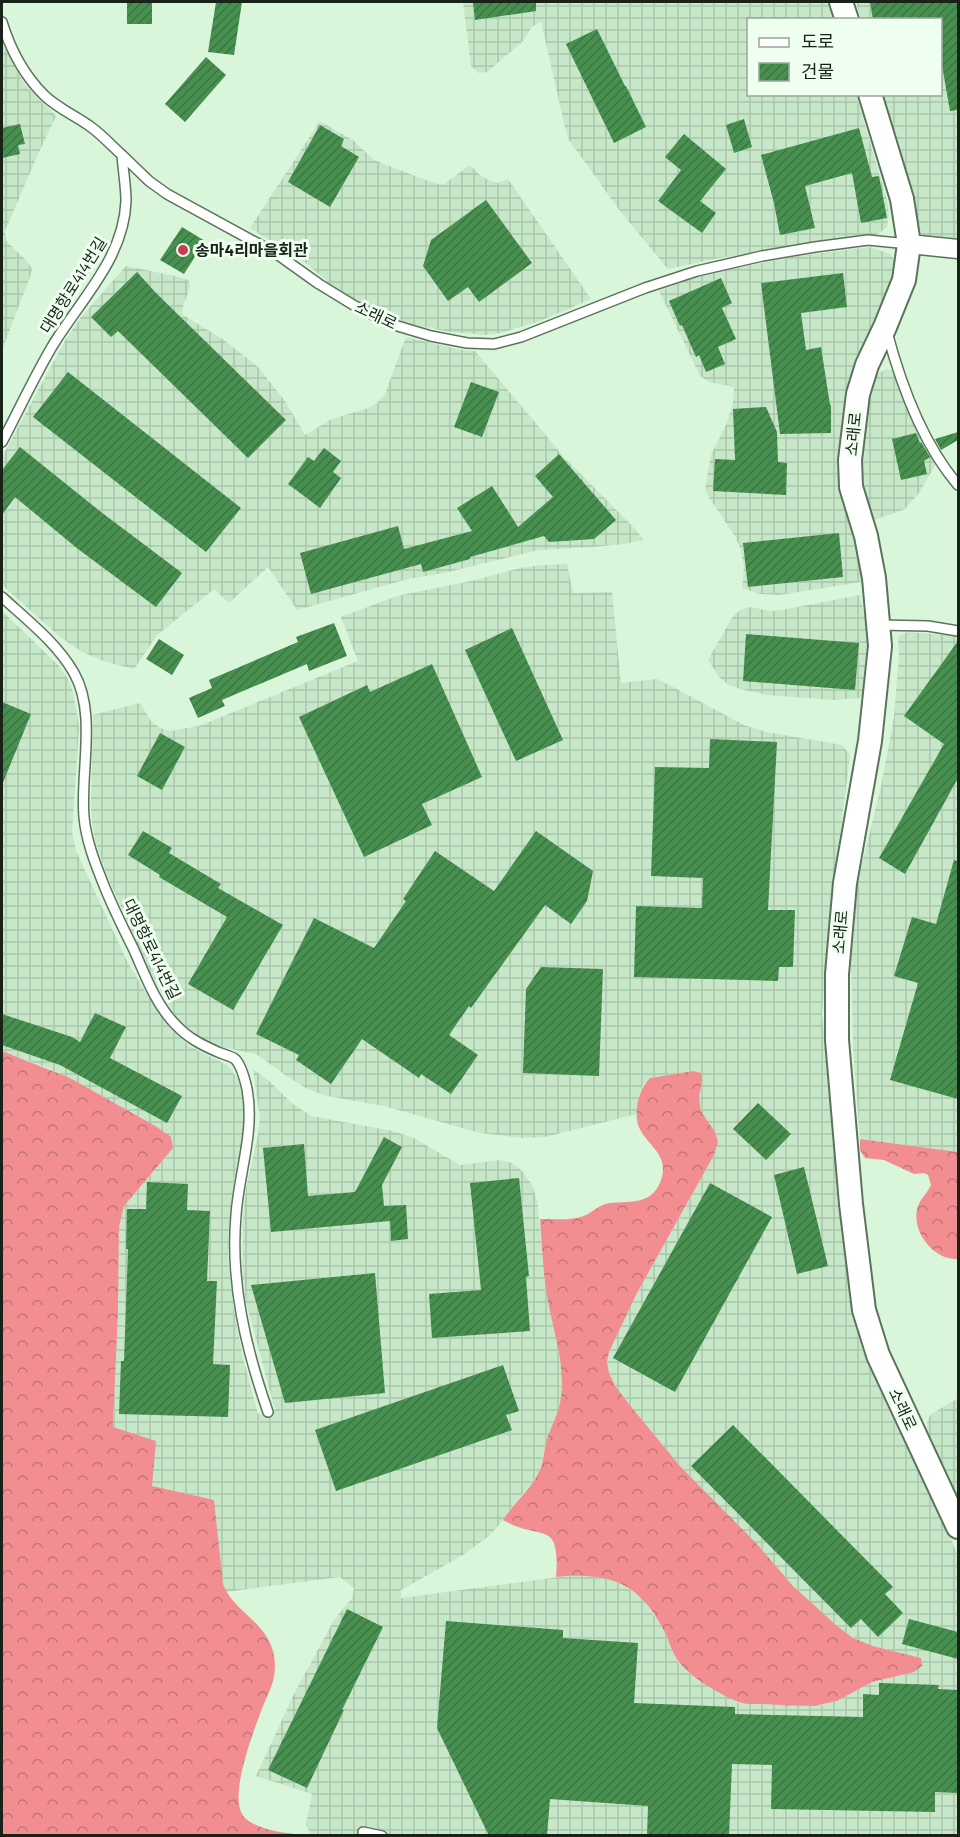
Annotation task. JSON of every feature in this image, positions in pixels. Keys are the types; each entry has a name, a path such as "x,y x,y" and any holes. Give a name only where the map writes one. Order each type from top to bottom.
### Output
{"street":[{"path":"842,2 846,18"},
{"name":"소래로","path":"871,96 902,199 909,244 904,280 867,365 858,394 850,460 851,487 866,536 874,578 880,646 870,741 845,883 837,974 837,1040 851,1204 864,1310 871,1334 895,1391 958,1527"},
{"path":"909,244 958,249"}],"lane":[{"path":"2,22 4,40 45,96 92,128 122,155"},
{"name":"소래로","path":"122,155 149,181 167,194 277,254 355,306 392,324 431,336 467,343 494,344 521,337 645,288 696,271 762,256 868,240 909,244"},
{"name":"대명항로414번길","path":"2,442 53,345 111,259 119,240 126,200 122,155"},
{"path":"885,327 904,391 917,419 944,466 958,485"},
{"name":"대명항로414번길","path":"2,597 55,648 75,674 83,695 86,718 84,817 88,840 102,882 150,985 165,1010 183,1033 196,1042 234,1059 247,1087 250,1122 248,1145 240,1177 234,1262 245,1331 268,1412"},
{"path":"878,625 928,626 958,632"},
{"path":"363,1832 382,1836"}],"shaded area":[{"path":"463,2 827,2 833,18 747,18 747,96 856,96 887,200 889,213 887,227 878,234 868,237 719,258 668,269 620,211 569,140 541,21 532,27 523,41 487,72 479,73 471,66"},
{"path":"856,2 958,2 958,240 933,238 921,234 883,96 942,96 942,18 861,18"},
{"path":"2,43 25,85 56,116 5,231 6,241 28,262 32,269 2,350"},
{"path":"320,121 354,141 374,160 428,181 443,185 470,165 490,181 499,183 508,179 591,299 540,321 501,333 485,335 419,326 381,314 337,290 307,264 250,228"},
{"path":"870,247 890,254 894,259 894,269 890,288 872,330 855,536 861,582 779,595 760,594 742,588 744,568 741,550 735,536 705,489 711,455 726,425 733,403 734,387 709,382 700,376 659,291 720,271 798,256"},
{"path":"126,266 188,280 190,285 183,306 183,315 224,340 258,367 285,401 305,435 332,419 377,403 385,394 406,337 475,351 564,457 637,531 643,540 624,544 539,550 444,573 408,579 297,610 268,567 229,603 214,589 157,635 134,669 106,662 82,652 60,637 2,585 2,457 66,339 81,317"},
{"path":"887,369 893,371 896,376 937,462 919,493 905,509 869,522 861,490 859,431 875,375"},
{"path":"567,564 573,593 612,592 621,683 658,679 744,725 766,732 842,745 850,755 830,917 822,1013 843,1238 857,1330 863,1352 934,1498 958,1556 958,1835 319,1835 310,1833 306,1825 312,1794 256,1776 294,1694 334,1620 352,1598 354,1588 340,1577 226,1592 223,1584 152,1486 113,1427 120,1216 124,1206 173,1148 170,1137 157,1127 50,1069 2,1051 2,611 59,666 73,692 79,727 72,832 76,851 128,963 159,1014 175,1033 191,1047 227,1065 238,1079 244,1103 245,1131 234,1179 229,1223 228,1262 243,1358 258,1414 275,1410 246,1302 242,1269 246,1188 260,1118 253,1069 293,1104 311,1116 393,1131 414,1138 460,1165 499,1160 512,1163 522,1171 532,1185 537,1200 543,1256 562,1373 561,1398 556,1420 548,1436 539,1472 503,1520 489,1536 463,1555 401,1590 401,1598 567,1576 590,1575 609,1578 642,1598 664,1630 679,1663 687,1671 739,1703 814,1706 826,1704 837,1701 872,1682 914,1672 921,1658 873,1646 853,1638 793,1586 757,1544 680,1466 616,1387 609,1373 607,1362 609,1352 637,1293 714,1155 715,1132 701,1111 699,1098 702,1081 693,1071 650,1078 643,1085 639,1096 637,1114 545,1137 524,1138 480,1133 384,1106 327,1096 309,1090 256,1054 217,1046 198,1038 178,1020 152,975 132,932 106,873 95,841 91,802 93,715 140,703 151,721 160,728 170,731 199,726 358,661 341,617 397,596 520,568"},
{"path":"860,595 869,638 865,694 861,698 834,700 767,695 740,689 720,678 708,660 733,616 741,610 750,607 771,611 782,610"},
{"path":"907,632 958,636 958,1152 860,1139 853,1047 851,963 853,919 856,888 881,787 894,717 899,656 898,637"},
{"path":"958,1398 958,1497 928,1436 927,1423 930,1415"}],"green space":[{"path":"2,1051 70,1078 171,1137 173,1148 124,1206 119,1227 113,1427 156,1441 152,1486 214,1500 223,1584 236,1604 269,1640 275,1667 272,1685 262,1708 243,1768 239,1799 241,1811 246,1819 259,1826 273,1831 303,1835 2,1835"},
{"path":"693,1071 701,1073 699,1098 701,1111 715,1132 718,1142 714,1155 637,1293 609,1352 607,1362 609,1373 616,1387 680,1466 757,1544 793,1586 853,1638 873,1646 921,1658 922,1666 914,1672 872,1682 837,1701 814,1706 746,1704 713,1690 679,1662 653,1613 632,1590 619,1583 591,1576 556,1577 557,1558 551,1538 503,1520 539,1472 561,1397 562,1373 546,1291 540,1219 581,1217 606,1204 642,1200 654,1193 662,1177 663,1166 659,1155 638,1125 637,1106 640,1093 650,1078"},
{"path":"860,1139 958,1152 958,1259 941,1255 934,1250 927,1244 918,1228 916,1219 918,1207 931,1185 928,1175 914,1174 884,1160 865,1158 860,1150"}],"building":[{"path":"127,2 152,2 152,24 127,24"},
{"path":"216,2 242,2 234,55 208,52"},
{"path":"473,2 536,2 536,11 475,20"},
{"path":"870,2 958,2 958,110 950,111 942,65 942,18 873,18"},
{"path":"597,29 646,127 614,143 566,44"},
{"path":"206,57 226,75 185,122 165,104"},
{"path":"744,119 752,147 734,153 726,125"},
{"path":"20,124 25,144 18,145 20,154 2,158 2,128"},
{"path":"320,125 344,139 341,146 359,157 330,207 288,182"},
{"path":"859,128 872,177 879,176 887,218 861,223 852,173 805,186 815,228 780,235 761,155"},
{"path":"684,134 726,169 700,201 716,213 702,233 658,201 681,170 665,157"},
{"path":"486,200 532,263 479,302 468,287 448,301 423,266 431,240"},
{"name":"송마4리마을회관","path":"182,227 205,241 184,274 160,260"},
{"path":"137,272 286,420 248,458 118,331 111,337 91,317"},
{"path":"843,273 847,307 801,313 806,350 821,347 831,405 831,433 780,434 761,283"},
{"path":"721,278 732,303 722,308 736,339 718,347 725,364 706,372 699,355 696,357 669,301"},
{"path":"68,372 241,508 206,552 33,417"},
{"path":"471,382 499,392 482,437 454,427"},
{"path":"766,407 777,432 778,462 787,463 786,495 713,491 715,459 735,460 733,409"},
{"path":"958,432 958,440 941,450 935,439"},
{"path":"916,433 930,457 924,461 927,474 901,480 892,439"},
{"path":"20,447 182,573 156,607 78,549 15,497 2,515 2,470"},
{"path":"324,448 341,461 333,472 341,478 320,508 288,484 308,457 314,461"},
{"path":"559,454 616,520 594,539 549,542 544,536 423,572 421,564 311,594 300,553 398,526 404,549 472,531 457,508 492,486 518,527 553,497 535,476"},
{"path":"839,533 843,577 748,587 743,543"},
{"path":"334,623 347,656 309,671 307,664 222,700 225,706 198,718 189,698 212,688 209,680 298,642 296,637"},
{"path":"512,628 563,740 516,761 465,650"},
{"path":"746,634 859,643 855,690 743,681"},
{"path":"159,639 184,655 172,675 146,659"},
{"path":"958,641 958,778 905,874 879,858 944,744 904,716"},
{"path":"432,664 482,777 422,804 432,825 364,857 299,717 367,685 370,692"},
{"path":"2,702 31,714 2,785"},
{"path":"160,733 185,747 162,790 137,776"},
{"path":"710,739 777,742 768,910 795,910 793,967 779,967 778,981 634,977 636,906 702,908 703,878 651,876 655,767 709,768"},
{"path":"143,831 172,848 169,853 221,884 218,888 283,925 233,1010 188,984 227,917 159,877 160,875 128,855"},
{"path":"536,831 593,871 587,901 571,924 545,905 471,1008 469,1006 449,1035 478,1055 451,1094 421,1074 419,1078 362,1039 331,1084 296,1060 299,1055 256,1034 314,918 374,948 406,901 403,899 435,851 494,891"},
{"path":"954,860 958,861 958,1099 890,1080 918,983 894,976 912,917 936,924"},
{"path":"541,967 603,969 599,1076 523,1073 526,989"},
{"path":"95,1013 126,1027 110,1058 182,1096 167,1123 60,1065 2,1045 2,1014 72,1037 80,1042"},
{"path":"758,1103 791,1134 766,1160 733,1129"},
{"path":"384,1137 402,1147 382,1185 384,1206 406,1205 408,1239 391,1241 390,1221 271,1232 263,1148 304,1144 308,1196 355,1192"},
{"path":"804,1167 828,1266 797,1274 774,1175"},
{"path":"519,1178 529,1276 526,1277 530,1331 432,1338 429,1294 481,1290 470,1183"},
{"path":"147,1182 188,1184 187,1210 210,1211 207,1281 217,1281 213,1364 230,1365 228,1417 119,1414 121,1361 124,1361 127,1209 146,1209"},
{"path":"710,1183 772,1217 675,1392 613,1358"},
{"path":"375,1273 385,1393 285,1403 251,1285"},
{"path":"503,1365 519,1411 506,1415 512,1430 336,1491 315,1430"},
{"path":"733,1425 893,1587 885,1594 903,1613 878,1637 861,1619 851,1628 691,1466"},
{"path":"347,1609 383,1627 307,1788 268,1770"},
{"path":"909,1619 958,1632 958,1659 902,1644"},
{"path":"446,1621 563,1630 563,1638 638,1643 634,1703 735,1707 735,1714 863,1717 863,1694 879,1695 879,1683 939,1685 938,1689 958,1690 958,1793 935,1792 935,1812 771,1809 772,1765 732,1764 729,1836 647,1836 648,1806 550,1799 547,1836 489,1836 437,1728"}],"place":[{"name":"송마4리마을회관","path":"183,250"}]}
